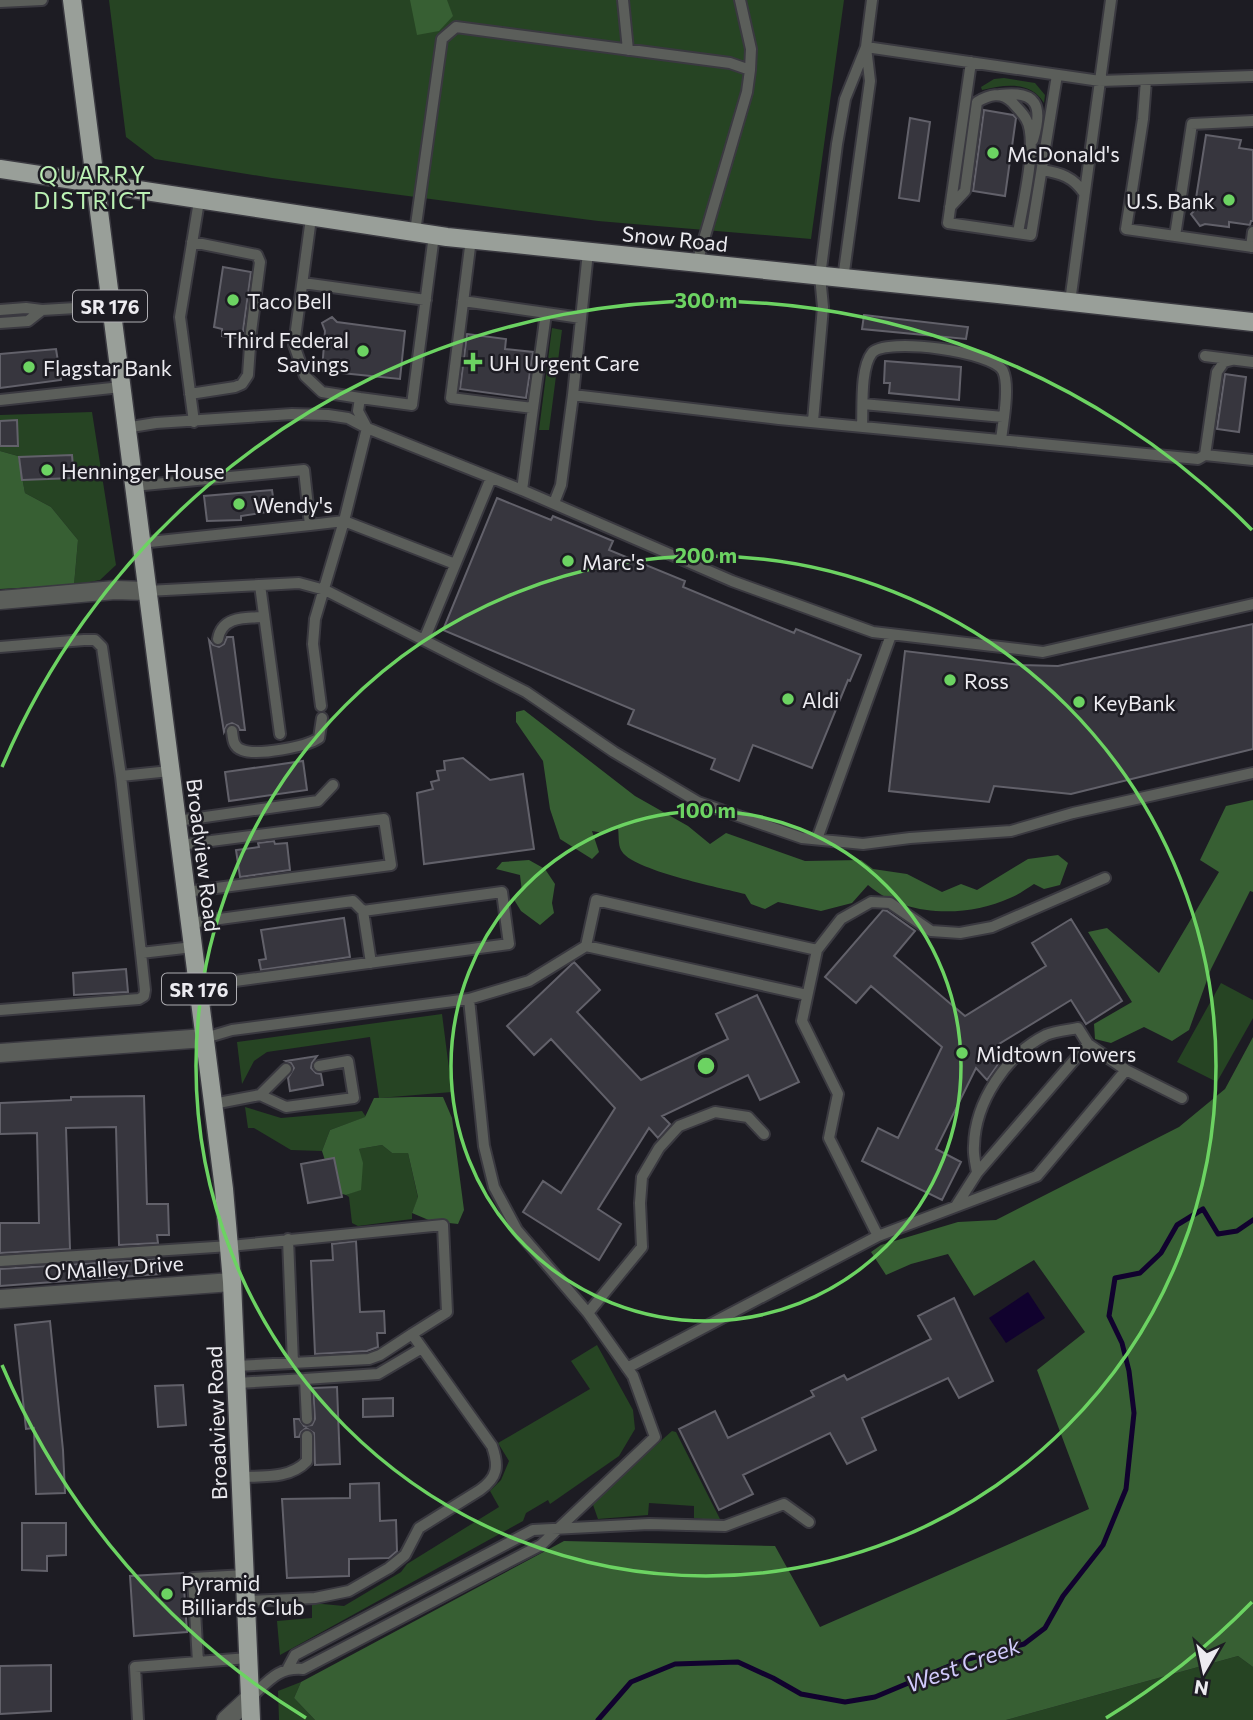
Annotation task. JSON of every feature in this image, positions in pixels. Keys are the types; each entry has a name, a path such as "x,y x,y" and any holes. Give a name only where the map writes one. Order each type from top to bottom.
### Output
{"main road":[{"name":"Broadview Road","path":"72,0 230,1246 251,1720"},
{"name":"Snow Road","path":"0,169 434,235 1253,322"}],"street":[{"path":"0,600 115,590 147,591"},
{"path":"0,1052 205,1038"},
{"name":"O'Malley Drive","path":"0,1299 232,1282"},
{"path":"226,1720 250,1698"}],"lane":[{"path":"0,2 42,0"},
{"path":"623,0 628,50"},
{"path":"697,263 747,92 751,49 740,0"},
{"path":"843,279 870,80 866,47 872,0"},
{"path":"1070,302 1111,0"},
{"path":"415,232 442,39 456,27 730,63 750,70"},
{"path":"866,47 1100,81 1253,76"},
{"path":"813,421 823,307 820,276 845,99 866,47"},
{"path":"971,62 948,223 1031,235 1057,75"},
{"path":"1146,80 1143,119 1126,229 1252,247 1253,232"},
{"path":"950,207 965,191 977,102 988,95 1019,92 1030,97 1036,107 1038,122 1018,233"},
{"path":"1000,95 1008,98 1027,119 1033,141"},
{"path":"1175,236 1192,124 1253,121"},
{"path":"1042,170 1059,172 1076,181 1084,192"},
{"path":"194,422 180,317 199,201"},
{"path":"312,218 294,345 305,376 322,393 412,405 434,235"},
{"path":"471,239 451,398 533,408"},
{"path":"190,394 235,387 242,384 248,375 260,262 257,255 245,251 192,242"},
{"path":"554,503 561,485 588,252"},
{"path":"303,283 426,300"},
{"path":"463,301 581,318"},
{"path":"0,310 110,306"},
{"path":"0,323 28,321 42,310"},
{"path":"522,489 546,313"},
{"path":"862,427 866,366 870,355 878,348 890,346 952,351 992,361 1002,368 1006,379 1001,440"},
{"path":"1205,356 1253,362"},
{"path":"1205,455 1217,372 1224,362 1232,360"},
{"path":"0,400 121,387"},
{"path":"573,395 862,427 1198,458 1205,455 1253,460"},
{"path":"232,731 234,744 240,750 252,751 310,744 319,738 321,712 313,644 315,619 344,521 367,428 358,411 360,398"},
{"path":"863,404 1003,417"},
{"path":"125,428 156,423 292,414 348,418 522,489 732,581 873,632 891,635 1043,652 1253,604"},
{"path":"133,486 304,470 310,525"},
{"path":"424,640 491,478"},
{"path":"140,543 344,521 455,564"},
{"path":"147,591 299,583 325,590 526,692 614,752 698,802 802,838 863,844 1012,831 1073,813 1253,773"},
{"path":"260,585 280,734"},
{"path":"218,639 219,630 230,621 263,617"},
{"path":"817,839 891,635"},
{"path":"0,647 94,640 102,647 121,776 145,990 144,996 138,999 0,1010"},
{"path":"121,776 170,771"},
{"path":"177,821 318,801 333,785"},
{"path":"180,845 384,819 391,864 186,892"},
{"path":"878,1236 829,1138 838,1094 802,1021 817,950 841,919 871,902 890,903 931,931 960,933 992,927 1105,878"},
{"path":"198,986 509,944 502,892 363,911"},
{"path":"586,946 596,900 817,950"},
{"path":"190,923 352,901 363,911 371,963"},
{"path":"205,1038 232,1030 469,999 529,981 586,946 807,995"},
{"path":"141,953 193,947"},
{"path":"250,1698 278,1673 288,1668 303,1669 541,1545 655,1437 633,1376 588,1313 517,1230 494,1187 484,1146 469,999"},
{"path":"978,1173 974,1148 977,1120 990,1091 1013,1059 1047,1034 1078,1028 1088,1044 1126,1070 1182,1098"},
{"path":"956,1206 978,1173 1088,1044"},
{"path":"260,1095 286,1107 354,1098 348,1061 319,1066"},
{"path":"213,1104 260,1095 286,1069"},
{"path":"627,1367 878,1236 956,1206 988,1197 1037,1176 1126,1070"},
{"path":"588,1313 642,1247 642,1177 659,1148 678,1126 715,1112 748,1117 764,1135"},
{"path":"0,1261 230,1246 443,1225 447,1312 380,1355 369,1359 293,1363 237,1374"},
{"path":"288,1239 293,1363"},
{"path":"246,1601 315,1598 349,1591 389,1568 405,1555 419,1528 480,1490 496,1473 497,1462 492,1446 412,1334"},
{"path":"237,1374 305,1379 378,1374 422,1348"},
{"path":"305,1379 307,1419"},
{"path":"240,1477 277,1476 299,1469 307,1461 307,1436"},
{"path":"288,1668 295,1655 533,1530 649,1524 725,1526 784,1504 809,1522"},
{"path":"198,1662 193,1578 245,1575"},
{"path":"138,1720 135,1667 248,1658"}],"green space":[{"path":"109,0 844,0 811,239 598,221 272,178 155,159 126,137"},
{"path":"410,0 447,0 453,16 439,31 417,35"},
{"path":"994,79 1035,83 1045,95 1044,103 1024,87 1008,86 982,90 981,87"},
{"path":"552,328 562,330 549,430 539,430"},
{"path":"92,412 116,565 100,580 74,585 78,540 51,507 25,493 18,456 0,451 0,415"},
{"path":"0,451 18,456 25,493 51,507 78,540 74,585 0,589"},
{"path":"524,710 635,796 688,826 710,844 726,833 805,861 861,860 873,869 907,874 942,892 961,884 977,890 1028,859 1058,855 1068,863 1060,885 1044,889 1034,884 1010,898 974,909 936,911 918,908 883,896 868,885 852,903 821,911 778,902 765,909 751,904 745,894 658,871 628,857 620,848 618,828 604,833 592,831 599,852 592,859 560,839 550,809 543,761 516,722 516,712"},
{"path":"1253,800 1253,892 1250,891 1211,969 1189,1030 1172,1041 1144,1027 1111,1043 1095,1039 1094,1024 1132,1002 1088,932 1107,928 1159,973 1219,872 1200,860 1226,806"},
{"path":"529,860 545,869 555,884 552,903 554,913 540,925 521,911 513,898 522,892 520,875 496,869 502,862"},
{"path":"1221,983 1253,1000 1253,1018 1217,1082 1177,1062"},
{"path":"442,1014 452,1092 379,1098 370,1037 267,1052 254,1061 242,1084 237,1042"},
{"path":"1253,1037 1253,1667 1238,1656 1006,1720 315,1720 294,1698 301,1682 564,1541 775,1546 820,1627 1089,1509 1037,1370 1085,1332 1034,1260 974,1296 948,1254 911,1264 886,1275 871,1252 881,1245 958,1222 996,1220 1179,1127 1225,1089"},
{"path":"443,1097 452,1118 464,1210 458,1224 431,1221 412,1213 418,1197 408,1153 392,1153 382,1145 359,1149 363,1163 361,1190 346,1195 335,1192 322,1151 330,1130 365,1117 374,1098"},
{"path":"245,1107 281,1118 362,1111 366,1117 330,1130 322,1151 291,1150 254,1128 248,1128"},
{"path":"382,1145 392,1153 408,1153 418,1198 412,1219 358,1226 352,1223 349,1197 346,1195 361,1189 359,1149"},
{"path":"597,1345 633,1410 635,1429 619,1456 550,1504 548,1500 526,1513 523,1521 280,1655 277,1621 312,1618 312,1603 344,1606 499,1507 490,1491 501,1480 509,1461 498,1443 590,1389 571,1361"},
{"path":"672,1431 676,1432 721,1521 694,1518 694,1506 649,1503 648,1515 598,1519 592,1502"},
{"path":"1238,1656 1253,1667 1253,1720 1006,1720"},
{"path":"301,1682 294,1698 315,1720 279,1720 278,1691"}],"shaded area":[{"path":"1028,1292 1045,1318 1006,1343 989,1318"}],"building":[{"name":"McDonald's","path":"984,110 1013,115 1016,118 1005,196 973,191"},
{"path":"910,118 930,122 919,201 899,198"},
{"path":"1206,135 1241,140 1239,148 1253,150 1253,221 1250,225 1229,222 1229,227 1205,224 1200,226 1191,214 1194,211"},
{"name":"Taco Bell","path":"223,267 251,272 243,331 239,331 238,338 222,336 222,329 214,327"},
{"path":"864,315 968,327 966,339 862,329"},
{"name":"Third Federal Savings","path":"332,317 337,322 405,331 400,379 322,371 325,331 322,323"},
{"path":"467,334 506,339 505,349 533,352 526,398 460,389"},
{"name":"Flagstar Bank","path":"56,349 61,380 0,388 0,354"},
{"path":"885,361 961,367 959,400 889,393 890,383 884,383"},
{"path":"1225,374 1246,377 1239,432 1217,429"},
{"path":"17,420 18,446 0,446 0,421"},
{"name":"Henninger House","path":"72,455 74,478 22,480 19,457"},
{"name":"Wendy's","path":"272,490 275,511 241,516 241,520 207,521 204,496"},
{"path":"497,498 551,520 553,516 613,541 609,550 685,581 683,587 794,633 796,629 861,655 812,768 753,745 739,781 711,769 715,759 628,724 634,710 443,630"},
{"path":"1253,624 1253,749 1071,794 994,786 989,802 889,791 905,651 1021,665 1058,666"},
{"path":"227,637 233,637 245,730 240,730 232,723 227,725 224,732 209,640 219,647"},
{"path":"463,758 490,780 523,774 534,849 424,864 417,793 433,789 431,782 439,780 437,771 445,770 444,761"},
{"path":"303,761 307,790 229,801 225,772"},
{"path":"274,841 275,844 287,843 290,870 240,877 236,850 259,847 258,843"},
{"name":"Midtown Towers","path":"883,910 915,931 894,956 965,1016 1046,966 1032,943 1071,919 1122,1001 1086,1024 1071,1000 986,1052 999,1063 987,1080 976,1068 936,1149 961,1162 942,1200 862,1161 878,1128 898,1138 942,1047 871,986 856,1003 825,977"},
{"path":"344,918 350,957 261,970 259,960 266,959 261,930"},
{"path":"574,962 600,990 577,1012 641,1080 728,1039 716,1014 757,995 799,1082 760,1100 748,1075 662,1116 670,1124 658,1138 649,1128 598,1209 621,1224 599,1260 523,1212 543,1181 561,1193 615,1108 551,1039 534,1055 507,1026"},
{"path":"126,969 128,992 74,995 73,973"},
{"path":"317,1056 311,1068 321,1074 323,1085 290,1091 288,1078 294,1068 286,1061"},
{"path":"144,1096 147,1204 168,1204 169,1235 157,1235 158,1243 119,1245 116,1127 66,1128 70,1249 0,1253 0,1223 39,1223 37,1133 0,1134 0,1103 71,1100 71,1097"},
{"path":"334,1158 342,1197 308,1203 301,1164"},
{"path":"356,1241 360,1312 384,1311 385,1333 377,1333 378,1347 367,1351 315,1354 311,1261 333,1260 332,1244"},
{"path":"159,1259 160,1274 0,1286 0,1269"},
{"path":"954,1298 993,1381 959,1398 948,1378 862,1418 876,1450 847,1464 830,1433 743,1475 753,1494 719,1510 679,1429 715,1411 728,1438 814,1396 811,1391 844,1375 847,1380 931,1339 918,1316"},
{"path":"50,1321 65,1493 36,1494 34,1428 26,1429 15,1325"},
{"path":"183,1385 186,1425 158,1427 155,1386"},
{"path":"337,1387 340,1464 315,1465 314,1433 306,1428 299,1437 295,1437 294,1419 299,1419 304,1426 312,1425 315,1419 313,1388"},
{"path":"393,1398 393,1416 363,1417 363,1399"},
{"path":"379,1483 380,1521 396,1520 397,1551 389,1558 349,1559 349,1576 287,1578 282,1499 350,1498 350,1484"},
{"path":"22,1523 66,1523 66,1555 47,1556 47,1571 22,1570"},
{"path":"183,1573 187,1632 134,1636 130,1576"},
{"path":"51,1665 51,1711 0,1714 0,1666"}],"waterway":[{"name":"West Creek","path":"598,1720 631,1682 675,1664 738,1662 801,1694 845,1702 875,1697 961,1661 1024,1644 1045,1628 1063,1596 1103,1545 1126,1489 1134,1413 1129,1371 1122,1343 1109,1316 1115,1278 1140,1273 1161,1253 1177,1225 1203,1209 1218,1234 1237,1231 1253,1220"}],"place":[{"name":"McDonald's","path":"993,153"},
{"name":"U.S. Bank","path":"1229,200"},
{"name":"Taco Bell","path":"233,300"},
{"name":"Third Federal Savings","path":"363,351"},
{"name":"UH Urgent Care","path":"473,362"},
{"name":"Flagstar Bank","path":"29,367"},
{"name":"Henninger House","path":"47,470"},
{"name":"Wendy's","path":"239,504"},
{"name":"Marc's","path":"568,561"},
{"name":"Ross","path":"950,680"},
{"name":"Aldi","path":"788,699"},
{"name":"KeyBank","path":"1079,702"},
{"name":"Midtown Towers","path":"962,1053"},
{"name":"Pyramid Billiards Club","path":"167,1594"}],"district":[{"name":"QUARRY DISTRICT","path":"93,187"}]}
